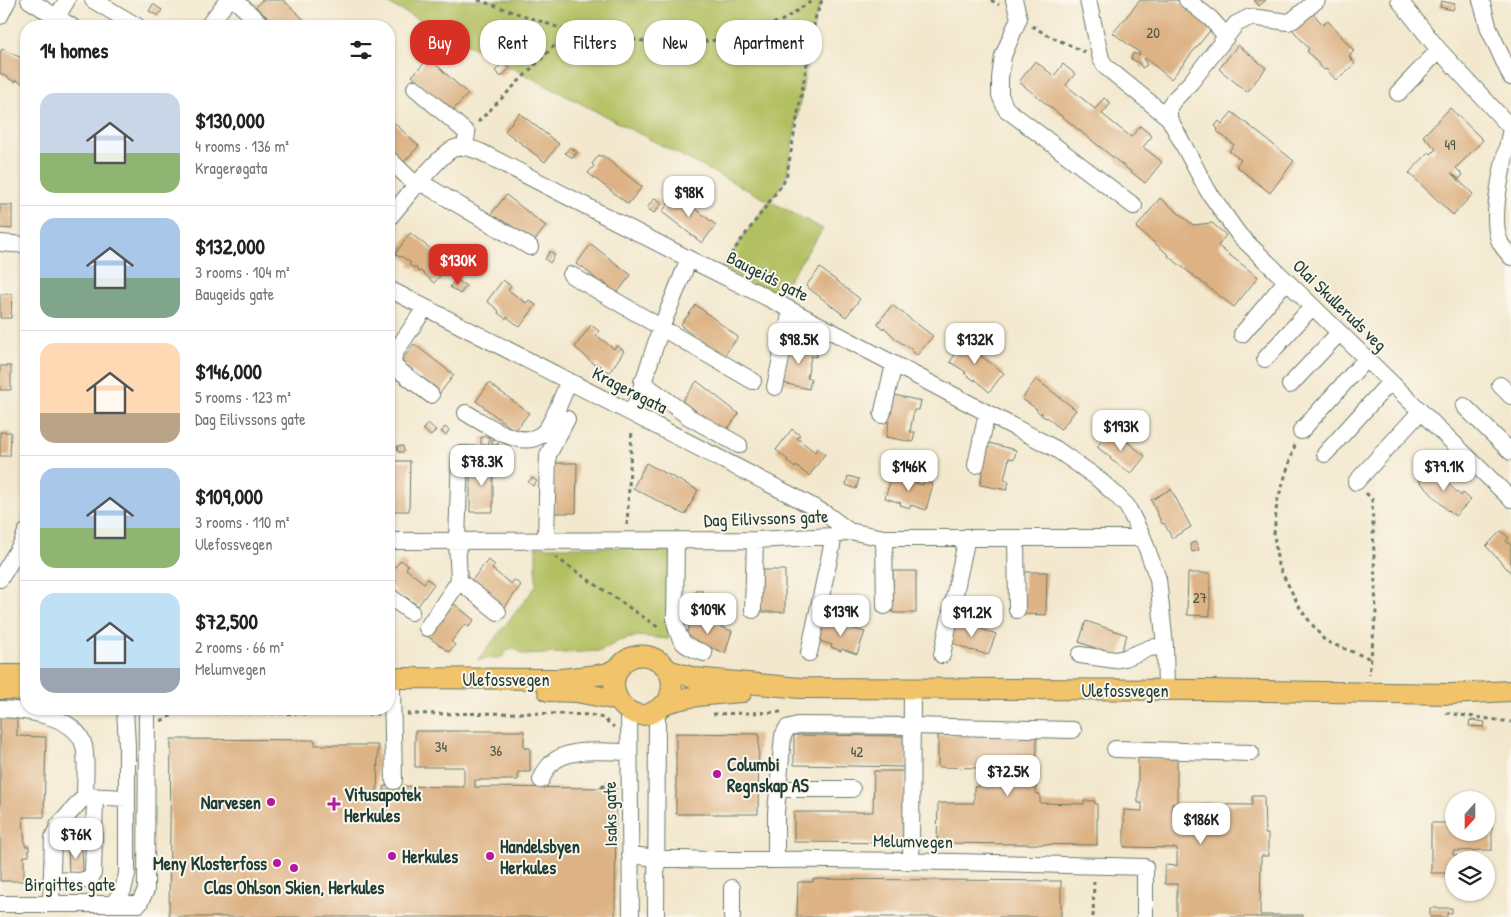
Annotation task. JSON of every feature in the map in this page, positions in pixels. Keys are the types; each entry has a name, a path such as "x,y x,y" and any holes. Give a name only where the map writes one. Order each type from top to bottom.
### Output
{"main road":[{"path":"648,656 658,659 668,670 671,676 672,694 662,707 644,715 623,705 614,686 617,671 630,659 648,656"},
{"name":"Ulefossvegen","path":"395,685 561,679 606,674 621,666"},
{"name":"Ulefossvegen","path":"668,670 695,678 800,688"},
{"path":"0,675 20,675"},
{"name":"Ulefossvegen","path":"395,685 576,692 623,705"},
{"name":"Ulefossvegen","path":"662,707 695,696 800,688 1450,694 1511,691"},
{"path":"0,689 20,690"},
{"name":"Ulefossvegen","path":"1450,694 1511,702"}],"street":[{"path":"0,16 8,0"},
{"path":"29,0 62,20"},
{"path":"57,17 67,0"},
{"path":"93,0 127,20"},
{"path":"213,20 228,0"},
{"path":"235,0 257,20"},
{"path":"1014,0 1019,18 1003,56 1000,78 1000,95 1006,109 1134,206"},
{"path":"1088,0 1102,59 1106,67 1169,118"},
{"path":"1187,0 1211,19 1226,36"},
{"path":"1169,118 1169,108 1172,101 1191,82 1236,24 1250,17 1288,22 1317,0"},
{"path":"1399,0 1439,50 1511,128 1507,173 1497,199 1504,229 1501,244 1511,257"},
{"path":"1481,0 1489,28 1511,77"},
{"path":"1398,93 1439,50"},
{"name":"Baugeids gate","path":"415,88 466,140 481,152 791,310 1056,449 1096,477 1127,506 1143,538 1158,579 1166,646 1166,690"},
{"name":"Olai Skulleruds veg","path":"1169,118 1208,191 1239,235 1420,412 1509,495"},
{"path":"395,211 437,162 466,140"},
{"path":"395,164 418,184 530,247"},
{"path":"0,243 20,245"},
{"path":"633,413 661,328 690,259"},
{"path":"572,275 753,381"},
{"path":"1242,334 1286,282"},
{"name":"Kragerøgata","path":"395,292 826,514 842,534"},
{"path":"1265,359 1312,307"},
{"path":"395,353 425,308"},
{"path":"775,387 791,310"},
{"path":"1290,385 1339,333"},
{"path":"1301,431 1366,359"},
{"path":"882,415 894,364"},
{"path":"395,366 431,395"},
{"path":"466,413 510,437 521,440 532,439 548,428 569,381"},
{"path":"642,382 689,417 739,445"},
{"path":"1325,454 1390,382"},
{"path":"1464,406 1511,452"},
{"path":"1356,482 1420,412"},
{"path":"976,465 987,413"},
{"path":"546,540 546,464 548,455 567,419"},
{"path":"427,628 459,581 457,542 460,454 484,454"},
{"path":"810,653 842,534"},
{"name":"Dag Eilivssons gate","path":"395,540 457,542 755,540 842,534 884,538 1143,538"},
{"path":"942,655 966,537"},
{"path":"884,538 885,606"},
{"path":"1016,538 1017,610"},
{"path":"753,610 755,540"},
{"path":"676,541 675,621 677,633 681,641 687,646 704,653"},
{"path":"0,579 20,546"},
{"path":"459,581 498,612"},
{"path":"395,600 411,612"},
{"path":"1080,655 1115,660 1150,648 1166,646"},
{"path":"911,861 912,689"},
{"name":"Isaks gate","path":"623,705 629,752 631,917"},
{"path":"656,917 656,858 662,707"},
{"path":"0,709 20,711"},
{"path":"43,715 68,725 77,733 84,745 90,797 93,873 91,878 80,881 52,880"},
{"path":"112,904 122,890 127,874 125,715"},
{"name":"Birgittes gate","path":"0,904 139,904 146,890 147,715"},
{"path":"391,715 394,781"},
{"path":"776,859 776,812 783,736 787,728 798,726 912,726 1073,730"},
{"path":"1115,749 1251,753"},
{"path":"541,780 549,766 560,757 577,752 629,752"},
{"path":"778,789 852,789"},
{"path":"51,904 53,838 58,826 90,797 127,798"},
{"name":"Melumvegen","path":"630,855 710,861 776,859 1145,867 1145,917"},
{"path":"732,888 732,917"}],"path":[{"path":"478,0 556,27"},
{"path":"634,40 678,45 731,38 783,20 813,0"},
{"path":"716,273 786,179 815,19 822,0"},
{"path":"1019,18 1047,35 1102,59"},
{"path":"466,140 556,45"},
{"path":"626,541 633,413"},
{"path":"1301,431 1290,456 1277,502 1274,534 1278,565 1301,610 1326,641 1371,660"},
{"path":"1356,482 1372,499 1376,612 1369,675"},
{"path":"554,557 662,629"},
{"path":"704,714 791,712"},
{"path":"1446,713 1511,722"},
{"path":"602,788 604,783 608,783"},
{"path":"1093,917 1094,866"}],"green space":[{"path":"381,0 822,0 815,20 716,20 716,65 807,65 786,179 770,201 823,229 777,297 721,268 769,201 506,65 546,65 546,20 480,20 480,51 470,46 470,20 420,20"},
{"path":"536,547 672,547 668,639 638,636 619,641 601,651 523,655 516,649 507,650 502,657 478,660 536,586"}],"building":[{"path":"262,0 283,0 305,20 270,20 256,7"},
{"path":"1140,0 1177,0 1213,27 1171,79 1145,58 1144,60 1147,65 1142,68 1139,63 1131,59 1133,53 1139,55 1140,53 1113,33"},
{"path":"1254,0 1266,0 1259,6"},
{"path":"1441,1 1455,4 1453,10 1440,7"},
{"path":"153,4 162,10 158,16 149,11"},
{"path":"1311,11 1323,25 1328,21 1354,51 1349,56 1355,64 1336,80 1307,51 1309,49 1291,28"},
{"path":"1238,45 1266,68 1247,92 1219,69"},
{"path":"2,49 20,57 20,82 16,80 15,82 0,73 0,53"},
{"path":"1035,61 1054,76 1063,64 1075,74 1066,85 1095,109 1104,98 1111,103 1102,114 1131,137 1140,126 1152,136 1143,147 1162,162 1145,183 1019,82"},
{"path":"422,65 437,65 468,94 451,112 412,76"},
{"path":"500,65 506,65 510,68 501,77 495,71"},
{"path":"1450,108 1483,140 1456,168 1463,175 1459,179 1451,173 1473,194 1453,215 1409,173 1429,152 1431,154 1436,149 1423,136"},
{"path":"1232,112 1294,161 1270,193 1236,166 1241,160 1229,151 1234,145 1217,131 1218,129 1215,126 1219,121 1222,124"},
{"path":"519,113 559,144 545,162 505,131"},
{"path":"395,124 419,146 402,164 395,157"},
{"path":"570,147 577,152 573,158 565,153"},
{"path":"599,155 601,157 602,155 642,187 628,204 588,173"},
{"path":"676,194 716,225 702,243 662,212"},
{"path":"506,195 546,226 532,244 492,215"},
{"path":"655,198 662,203 654,213 647,208"},
{"path":"1160,198 1193,225 1212,223 1226,235 1218,246 1258,277 1234,307 1168,256 1136,228"},
{"path":"0,205 12,205 12,229 0,228"},
{"path":"410,233 450,264 434,283 421,271 419,272 415,266 414,268 409,265 411,263 395,254"},
{"path":"591,244 631,275 617,293 610,290 611,288 602,281 600,283 582,266 581,268 576,264"},
{"path":"550,251 555,255 550,263 545,259"},
{"path":"820,268 860,299 846,317 806,286"},
{"path":"456,279 466,286 460,294 450,287"},
{"path":"503,280 511,286 508,290 526,303 529,300 536,305 520,327 498,313 499,311 487,301"},
{"path":"0,294 12,294 11,318 0,318"},
{"path":"696,305 738,337 724,356 682,327 681,324"},
{"path":"892,305 933,336 917,355 913,350 897,340 884,327 883,329 878,325"},
{"path":"591,325 599,331 596,335 614,349 617,345 624,351 609,373 596,363 595,365 575,347"},
{"path":"957,338 1004,373 989,392 975,379 975,381 964,373 966,372 950,362 956,353 949,348"},
{"path":"791,342 818,348 816,357 811,356 807,378 811,379 809,389 783,383"},
{"path":"414,344 454,375 440,393 401,362"},
{"path":"0,366 11,366 11,390 0,390"},
{"path":"1036,379 1076,410 1062,428 1060,429 1047,417 1041,415 1042,412 1041,414 1022,399"},
{"path":"697,381 739,414 724,433 682,401"},
{"path":"489,383 529,413 515,431 476,401"},
{"path":"894,395 921,401 919,410 914,410 910,432 915,432 913,442 886,437 889,421 887,420"},
{"path":"428,423 436,430 431,436 423,429"},
{"path":"445,427 449,430 446,435 441,432"},
{"path":"792,429 800,435 797,438 815,452 817,448 825,454 809,476 796,466 795,468 776,450"},
{"path":"1111,429 1145,456 1131,474 1097,447"},
{"path":"0,432 11,432 10,456 0,456"},
{"path":"481,437 489,437 489,445 481,445"},
{"path":"492,439 498,439 498,445 492,445"},
{"path":"989,443 1016,450 1014,459 1009,458 1004,480 1009,481 1007,490 980,485 983,469 981,469"},
{"path":"397,446 403,446 404,452 398,452"},
{"path":"395,461 410,461 409,511 395,511"},
{"path":"470,462 493,462 493,512 470,512"},
{"path":"554,463 577,463 576,513 554,513"},
{"path":"646,463 698,490 685,515 633,488"},
{"path":"1434,465 1442,472 1439,475 1461,496 1463,493 1471,500 1455,516 1419,481"},
{"path":"893,472 902,475 901,479 923,485 924,481 933,484 926,510 911,505 910,508 885,498"},
{"path":"848,476 859,479 856,489 846,485"},
{"path":"532,478 537,481 533,486 528,482"},
{"path":"1171,489 1191,527 1172,538 1164,523 1162,524 1151,500"},
{"path":"1501,531 1509,538 1506,541 1511,545 1511,573 1486,546"},
{"path":"1196,542 1199,550 1192,552 1190,544"},
{"path":"401,560 408,565 406,569 424,583 427,579 434,584 418,606 395,592 395,567"},
{"path":"488,560 495,565 492,569 511,584 514,580 521,585 505,607 471,581"},
{"path":"762,570 785,570 785,612 762,612 760,586 762,586"},
{"path":"893,571 916,571 916,613 893,613 891,588 893,588"},
{"path":"1024,572 1047,572 1046,615 1024,614"},
{"path":"1188,573 1210,573 1210,616 1187,615"},
{"path":"696,590 702,590 702,597 696,597"},
{"path":"453,603 474,620 469,627 465,624 451,642 455,645 449,652 427,636"},
{"path":"692,617 732,631 725,653 710,647 709,650 685,639"},
{"path":"824,619 865,632 857,654 842,649 841,651 831,647 832,645 817,640"},
{"path":"955,620 996,634 988,655 972,651 948,641"},
{"path":"1086,621 1127,635 1119,657 1095,650 1095,648 1079,642"},
{"path":"0,714 17,715 17,736 46,737 44,817 23,817 25,846 29,846 29,856 24,856 24,881 0,881"},
{"path":"1470,720 1485,722 1484,727 1469,726"},
{"name":"Herkules","path":"415,731 524,731 524,748 530,748 530,772 518,772 518,780 475,780 475,787 616,788 615,917 169,917 171,739 315,740 315,745 378,745 377,799 384,799 384,786 464,787 464,767 415,767"},
{"name":"Columbi Regnskap AS","path":"676,733 759,734 758,814 676,814"},
{"path":"794,735 906,736 906,767 794,765"},
{"path":"938,735 1037,736 1036,792 1040,794 1040,803 1084,804 1084,801 1095,801 1095,804 1097,804 1097,845 937,843 938,803 974,803 974,787 979,787 979,768 938,767"},
{"path":"1138,758 1177,758 1177,803 1172,804 1172,811 1176,811 1176,804 1252,805 1252,796 1264,796 1265,834 1268,834 1268,856 1261,856 1260,915 1303,915 1303,917 1177,917 1177,884 1165,884 1165,865 1177,866 1177,848 1124,847 1124,810 1142,811 1142,803 1138,803"},
{"path":"874,771 905,771 904,843 794,842 794,812 873,812"},
{"path":"1431,823 1445,823 1445,841 1492,841 1492,850 1445,851 1445,873 1431,873"},
{"path":"68,845 82,845 83,874 69,874"},
{"path":"813,879 1061,881 1061,917 797,917 798,882 813,882"},
{"path":"1430,908 1452,908 1452,913 1447,913 1447,917 1430,917"}],"place":[{"name":"Columbi Regnskap AS","path":"717,774"},
{"name":"Narvesen","path":"271,802"},
{"name":"Vitusapotek Herkules","path":"334,804"},
{"name":"Herkules","path":"392,856"},
{"name":"Handelsbyen Herkules","path":"490,856"},
{"name":"Meny Klosterfoss","path":"277,863"},
{"name":"Clas Ohlson Skien, Herkules","path":"294,868"}]}
